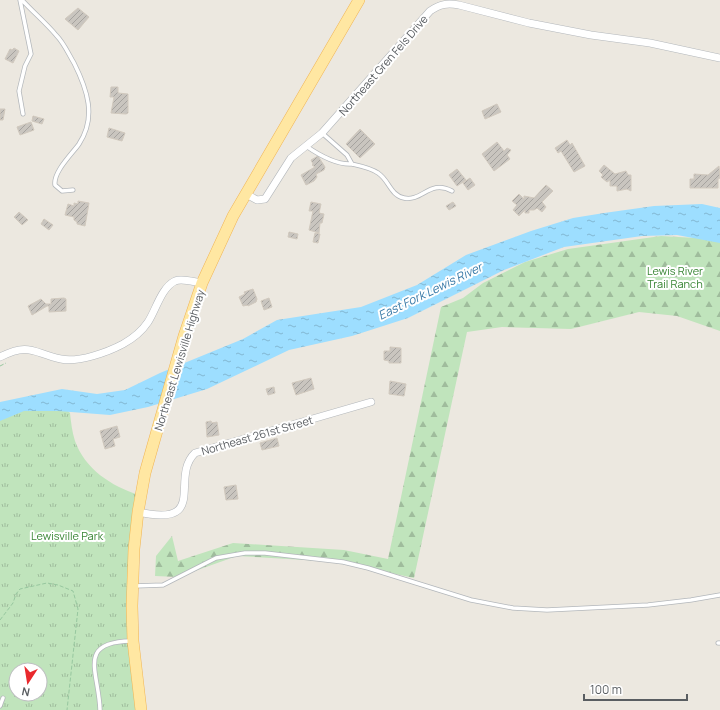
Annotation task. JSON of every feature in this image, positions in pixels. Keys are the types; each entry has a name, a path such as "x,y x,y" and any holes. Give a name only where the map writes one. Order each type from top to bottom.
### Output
{"main road":[{"name":"Northeast Lewisville Highway","path":"141,710 133,641 132,586 138,512 146,473 184,336 202,283 223,237 246,194 359,0"}],"street":[{"name":"Northeast Gren Fels Drive","path":"246,194 257,200 262,201 265,199 291,158 322,133 430,11 438,5 448,3 459,5 544,26 621,40 650,43 720,58"},
{"path":"0,357 13,351 25,349 34,350 62,359 83,358 106,351 124,344 140,332 148,322 165,291 174,281 180,280 202,283"},
{"name":"Northeast 261st Street","path":"138,512 163,516 178,510 186,491 188,462 195,453 371,402"}],"lane":[{"path":"21,0 31,54 25,66 19,91 23,114"},
{"path":"21,0 57,35 66,48 85,86 89,107 85,133 79,144 57,173 54,180 55,185 62,191 73,190"},
{"path":"322,133 347,155 352,164"},
{"path":"306,146 329,159 377,172 384,177 391,190 399,197 406,199 435,187 444,186 452,190"},
{"path":"132,586 163,584 216,558 245,553 265,553 343,562 368,568 471,600 498,606 528,610 648,605 720,595"},
{"path":"100,710 95,666 96,655 99,647 108,642 133,641"},
{"path":"0,706 3,698"}],"path":[{"path":"0,620 13,603 16,594 20,589 47,583 58,584 73,591 78,609 67,710"}],"green space":[{"name":"Lewis River Trail Ranch","path":"661,236 696,238 720,242 720,331 677,316 639,312 571,329 502,327 467,332 414,578 339,562 237,556 178,577 155,576 156,556 172,536 178,561 233,543 344,550 388,559 441,307 463,298 483,283 525,262 568,249"},
{"name":"Lewisville Park","path":"67,410 70,413 75,441 85,460 100,475 109,481 119,487 139,495 134,549 141,710 0,710 0,419 17,411"}],"water":[{"name":"East Fork Lewis River","path":"702,204 720,208 720,243 677,235 642,236 564,247 504,270 408,318 352,336 289,350 207,389 148,407 110,415 58,411 24,411 0,421 0,402 62,389 97,394 125,390 160,373 243,339 277,320 361,307 417,285 466,255 531,231 573,218 654,206"}],"building":[{"path":"78,8 89,17 78,30 65,19"},
{"path":"14,48 19,51 13,63 5,59 10,49 12,50"},
{"path":"111,87 118,87 118,93 128,94 128,113 111,113 114,97 110,97"},
{"path":"497,104 501,112 485,119 482,111"},
{"path":"0,109 5,109 3,120 0,120"},
{"path":"33,116 44,119 42,124 32,121"},
{"path":"31,122 34,130 20,135 17,127"},
{"path":"109,128 125,133 122,141 107,137"},
{"path":"360,129 375,144 360,158 346,144"},
{"path":"567,140 570,145 572,143 585,166 574,172 561,151 558,153 555,148"},
{"path":"497,142 504,151 507,148 511,150 507,155 510,159 494,171 482,154"},
{"path":"318,156 325,167 324,170 316,174 317,177 314,181 306,185 301,175 315,167 312,165 311,160"},
{"path":"604,165 615,174 626,171 628,175 631,175 631,191 627,189 617,191 617,186 610,186 610,180 607,182 601,177 603,175 599,171"},
{"path":"719,166 720,178 718,179 718,188 690,188 690,179 694,179 694,174 708,175"},
{"path":"457,169 466,180 457,186 449,175"},
{"path":"470,178 475,185 468,190 463,183"},
{"path":"546,185 553,191 542,202 546,207 542,212 537,208 534,210 529,210 529,213 525,213 525,210 519,216 513,210 517,205 512,201 519,194 524,199 524,196 534,198"},
{"path":"78,201 89,203 85,226 77,224 74,217 65,215 68,204 74,206 74,203 78,204"},
{"path":"311,202 321,204 319,213 324,214 322,223 320,223 319,233 309,230 313,211 309,211"},
{"path":"453,202 456,206 449,210 446,206"},
{"path":"19,212 28,220 22,225 14,217"},
{"path":"44,219 53,225 49,230 41,224"},
{"path":"289,232 298,234 297,239 288,237"},
{"path":"315,233 320,234 318,243 313,242"},
{"path":"253,289 257,299 256,302 248,306 243,306 239,297 245,294 244,292"},
{"path":"269,298 272,307 264,310 261,301"},
{"path":"41,299 46,304 51,304 51,299 66,299 66,311 49,312 49,306 47,306 32,315 28,306"},
{"path":"390,347 401,348 401,363 389,363 389,361 384,360 384,351 390,351"},
{"path":"311,378 314,389 296,395 292,383"},
{"path":"390,381 406,384 404,396 389,394"},
{"path":"274,387 275,393 268,395 266,389"},
{"path":"211,421 212,423 217,422 219,435 207,437 206,422"},
{"path":"117,426 120,437 113,439 115,446 105,449 100,431"},
{"path":"277,438 279,446 262,450 260,443"},
{"path":"236,485 238,499 226,500 224,487"}]}
